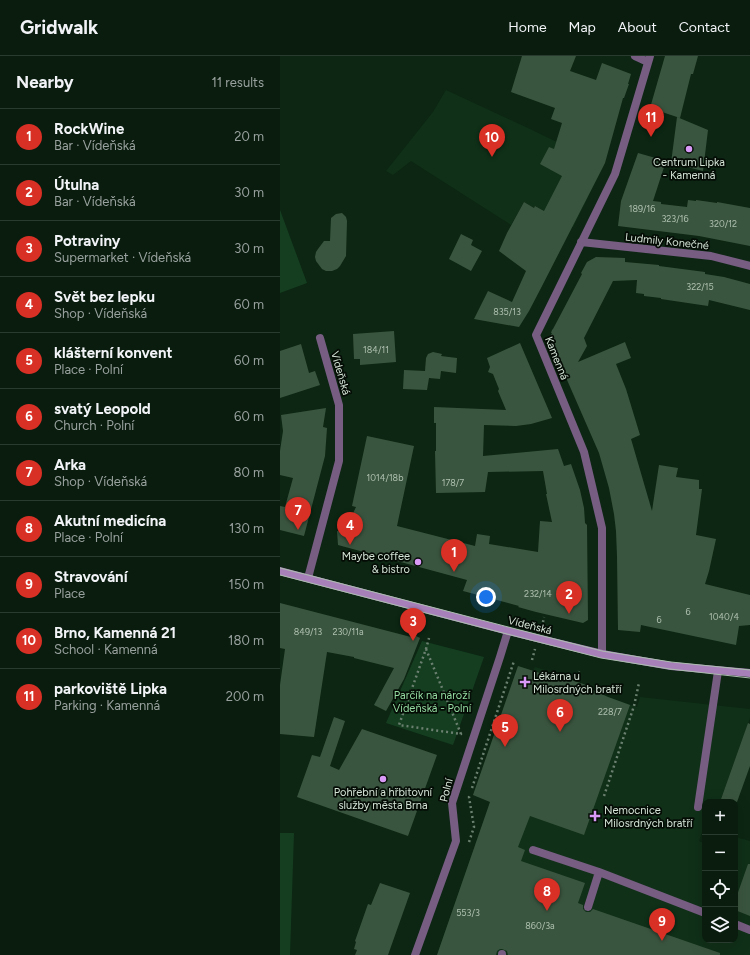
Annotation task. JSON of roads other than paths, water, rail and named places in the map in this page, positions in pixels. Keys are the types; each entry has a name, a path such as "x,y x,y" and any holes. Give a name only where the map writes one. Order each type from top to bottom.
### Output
{"main road":[{"name":"Vídeňská","path":"280,571 602,654 671,666 750,673"}],"street":[{"name":"Kamenná","path":"602,654 602,528 584,452 536,335 615,174 649,59 635,56"},
{"name":"Ludmily Konečné","path":"581,242 711,256 750,266"},
{"name":"Vídeňská","path":"308,578 339,461 339,405 320,338"},
{"name":"Polní","path":"415,955 456,841 452,803 508,631"},
{"path":"698,807 718,671"},
{"path":"533,850 599,872 702,911"},
{"path":"588,907 599,872"},
{"path":"738,925 750,930"}],"tram line":[{"path":"280,568 602,651 671,662 750,670"},
{"path":"280,575 601,658 670,669 750,678"}],"place":[{"name":"parkoviště Lipka","path":"651,137"},
{"name":"Centrum Lipka - Kamenná","path":"689,149"},
{"name":"Brno, Kamenná 21","path":"492,157"},
{"name":"Arka","path":"298,530"},
{"name":"Svět bez lepku","path":"350,545"},
{"name":"Maybe coffee & bistro","path":"418,562"},
{"name":"RockWine","path":"454,572"},
{"name":"Útulna","path":"569,614"},
{"name":"Potraviny","path":"413,641"},
{"name":"Lékárna u Milosrdných bratří","path":"525,682"},
{"name":"svatý Leopold","path":"560,732"},
{"name":"klášterní konvent","path":"505,747"},
{"name":"Pohřební a hřbitovní služby města Brna","path":"383,779"},
{"name":"Nemocnice Milosrdných bratří","path":"595,816"},
{"name":"Akutní medicína","path":"547,911"},
{"name":"Stravování","path":"662,941"}],"park label":[{"name":"Parčík na nároží Vídeňská - Polní","path":"432,701"}]}
